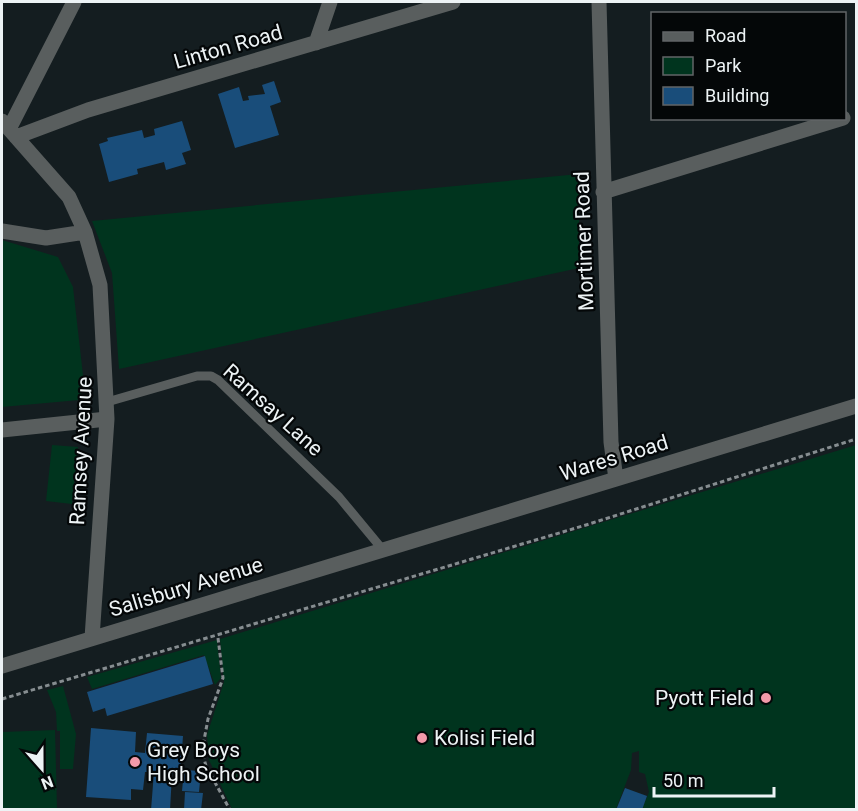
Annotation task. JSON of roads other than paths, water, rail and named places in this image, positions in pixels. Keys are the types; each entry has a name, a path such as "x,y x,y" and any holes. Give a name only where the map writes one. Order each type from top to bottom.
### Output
{"street":[{"path":"9,129 74,2"},
{"path":"316,43 330,2"},
{"name":"Linton Road","path":"9,129 88,110 453,2"},
{"name":"Mortimer Road","path":"599,2 611,442 616,479"},
{"path":"603,192 837,120"},
{"name":"Ramsey Avenue","path":"9,129 69,197 85,232 100,285 107,419 92,638"},
{"path":"2,231 46,238 85,232"},
{"name":"Wares Road","path":"383,550 856,406"},
{"path":"2,430 107,419"},
{"name":"Salisbury Avenue","path":"2,666 383,550"}],"lane":[{"name":"Ramsay Lane","path":"107,402 197,376 211,376 218,380 319,476 383,550"}],"place":[{"name":"Pyott Field","path":"766,698"},
{"name":"Kolisi Field","path":"422,738"},
{"name":"Grey Boys High School","path":"135,762"}]}
